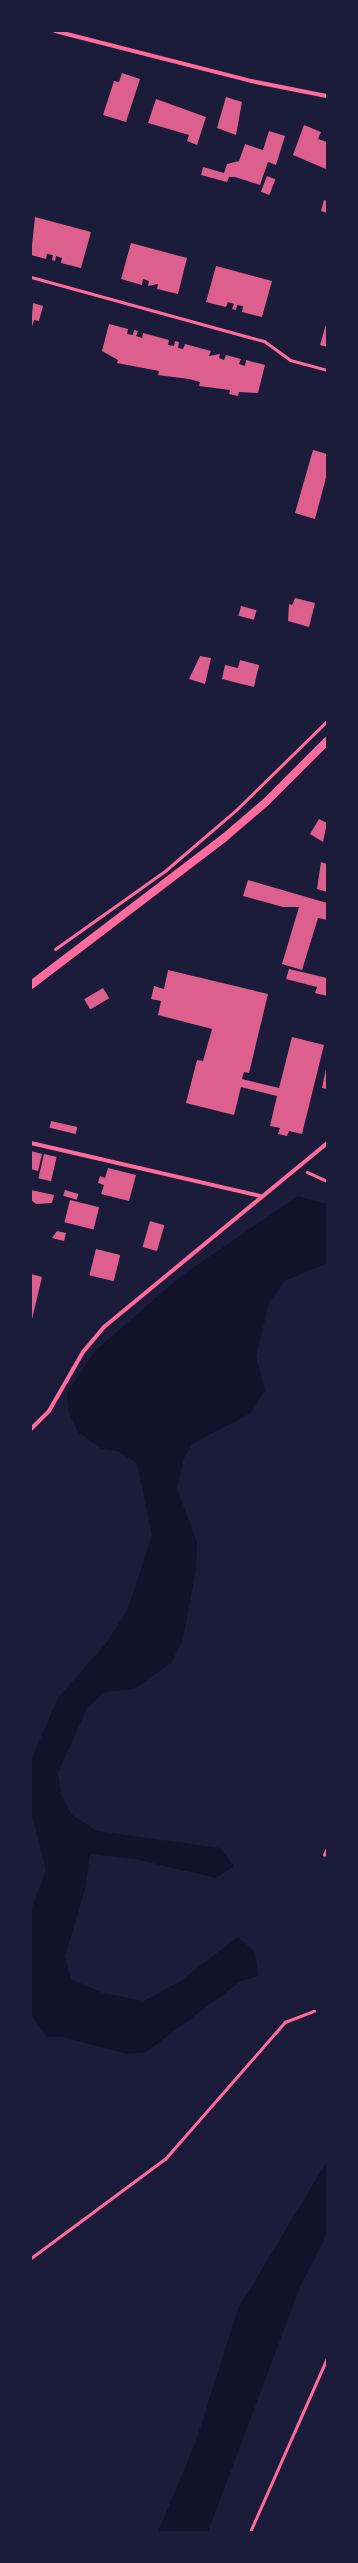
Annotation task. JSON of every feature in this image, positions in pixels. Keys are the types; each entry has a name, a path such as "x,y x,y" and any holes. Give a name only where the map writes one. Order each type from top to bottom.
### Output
{"main road":[{"path":"31,985 224,838 326,745"}],"street":[{"path":"55,31 251,81 327,96"},
{"path":"31,1143 260,1196"},
{"path":"31,1429 50,1411 91,1340 245,1214 260,1196 298,1168 327,1143"}],"lane":[{"path":"31,278 264,341 290,360 327,370"},
{"path":"55,949 166,870 236,810 327,722"}],"path":[{"path":"298,1168 327,1181"},
{"path":"324,1855 327,1848"},
{"path":"31,2258 164,2159 285,2022 314,2011"},
{"path":"250,2532 327,2358"}],"shaded area":[{"path":"298,1196 327,1204 327,1263 285,1281 269,1302 256,1357 265,1390 251,1413 192,1444 184,1458 177,1489 197,1542 196,1569 183,1639 171,1663 134,1689 105,1692 87,1708 58,1773 61,1794 71,1814 97,1831 220,1848 234,1866 216,1878 135,1859 90,1854 85,1889 65,1956 71,1979 103,1993 144,2001 179,1982 238,1937 255,1952 258,1976 241,1981 146,2052 127,2054 63,2037 47,2037 31,2014 31,1910 46,1870 31,1810 31,1760 58,1698 107,1642 128,1609 152,1535 137,1463 117,1451 102,1449 78,1432 69,1413 67,1393 95,1351 181,1276"},
{"path":"327,2161 327,2234 300,2287 208,2532 158,2532 196,2441 238,2309"}],"building":[{"path":"122,73 140,79 126,122 103,115 114,81 119,82"},
{"path":"226,97 242,102 236,135 217,128"},
{"path":"156,99 206,117 197,145 187,141 189,135 148,123"},
{"path":"304,125 321,132 318,139 327,142 326,169 293,155"},
{"path":"269,131 285,136 276,165 268,162 260,185 235,177 229,177 227,182 201,175 203,167 224,173 227,164 239,161 245,144 263,150"},
{"path":"267,176 275,179 269,195 261,192"},
{"path":"324,200 327,201 327,213 321,211"},
{"path":"35,217 91,232 81,268 61,263 62,258 56,256 55,261 52,260 53,255 47,254 46,259 31,255"},
{"path":"131,243 187,258 178,294 157,289 158,284 148,286 149,281 143,279 142,285 121,279"},
{"path":"216,266 272,281 262,317 242,312 243,306 237,305 236,310 232,309 234,304 228,302 226,307 206,302"},
{"path":"33,303 43,306 39,321 34,320 31,330"},
{"path":"327,321 327,347 320,345"},
{"path":"109,324 128,329 127,334 133,335 134,330 138,331 136,336 142,338 143,333 169,340 168,345 174,346 175,341 179,342 178,348 183,349 185,344 211,351 209,356 220,354 219,358 224,360 226,355 241,359 239,364 245,366 246,360 265,365 258,393 239,392 238,396 229,394 230,390 199,386 200,382 158,375 159,371 117,363 118,360 102,351"},
{"path":"313,450 327,454 327,474 315,519 295,513"},
{"path":"295,598 315,603 309,627 288,621 289,604 292,605"},
{"path":"241,606 256,610 254,620 238,616"},
{"path":"200,656 211,658 205,684 189,679"},
{"path":"240,660 259,665 254,687 222,679 225,665 238,668"},
{"path":"319,819 327,823 323,842 310,834"},
{"path":"321,862 327,864 327,892 317,889"},
{"path":"248,880 327,903 327,920 318,918 302,970 282,964 299,907 283,907 243,896"},
{"path":"289,969 327,978 327,996 315,993 317,987 286,979"},
{"path":"168,970 268,994 249,1073 244,1072 242,1079 279,1088 292,1037 324,1045 302,1134 289,1131 287,1136 278,1134 280,1128 270,1126 277,1096 241,1087 234,1115 186,1103 197,1060 203,1061 212,1029 158,1015 161,1001 151,999 154,986 164,989"},
{"path":"103,988 109,998 90,1010 84,999"},
{"path":"327,1069 327,1089 322,1088"},
{"path":"51,1121 77,1127 76,1134 49,1128"},
{"path":"31,1151 42,1154 38,1171 31,1169"},
{"path":"44,1154 57,1157 51,1181 38,1178"},
{"path":"108,1168 136,1175 129,1201 101,1194 104,1185 98,1183 100,1176 105,1178"},
{"path":"31,1190 54,1195 52,1203 36,1204 31,1200"},
{"path":"65,1190 78,1194 77,1200 63,1196"},
{"path":"70,1200 99,1207 94,1230 64,1222"},
{"path":"150,1221 164,1225 157,1251 143,1247"},
{"path":"57,1231 66,1233 64,1241 52,1238"},
{"path":"96,1249 120,1255 114,1281 89,1275"},
{"path":"31,1274 42,1277 32,1319 31,1318"}]}
